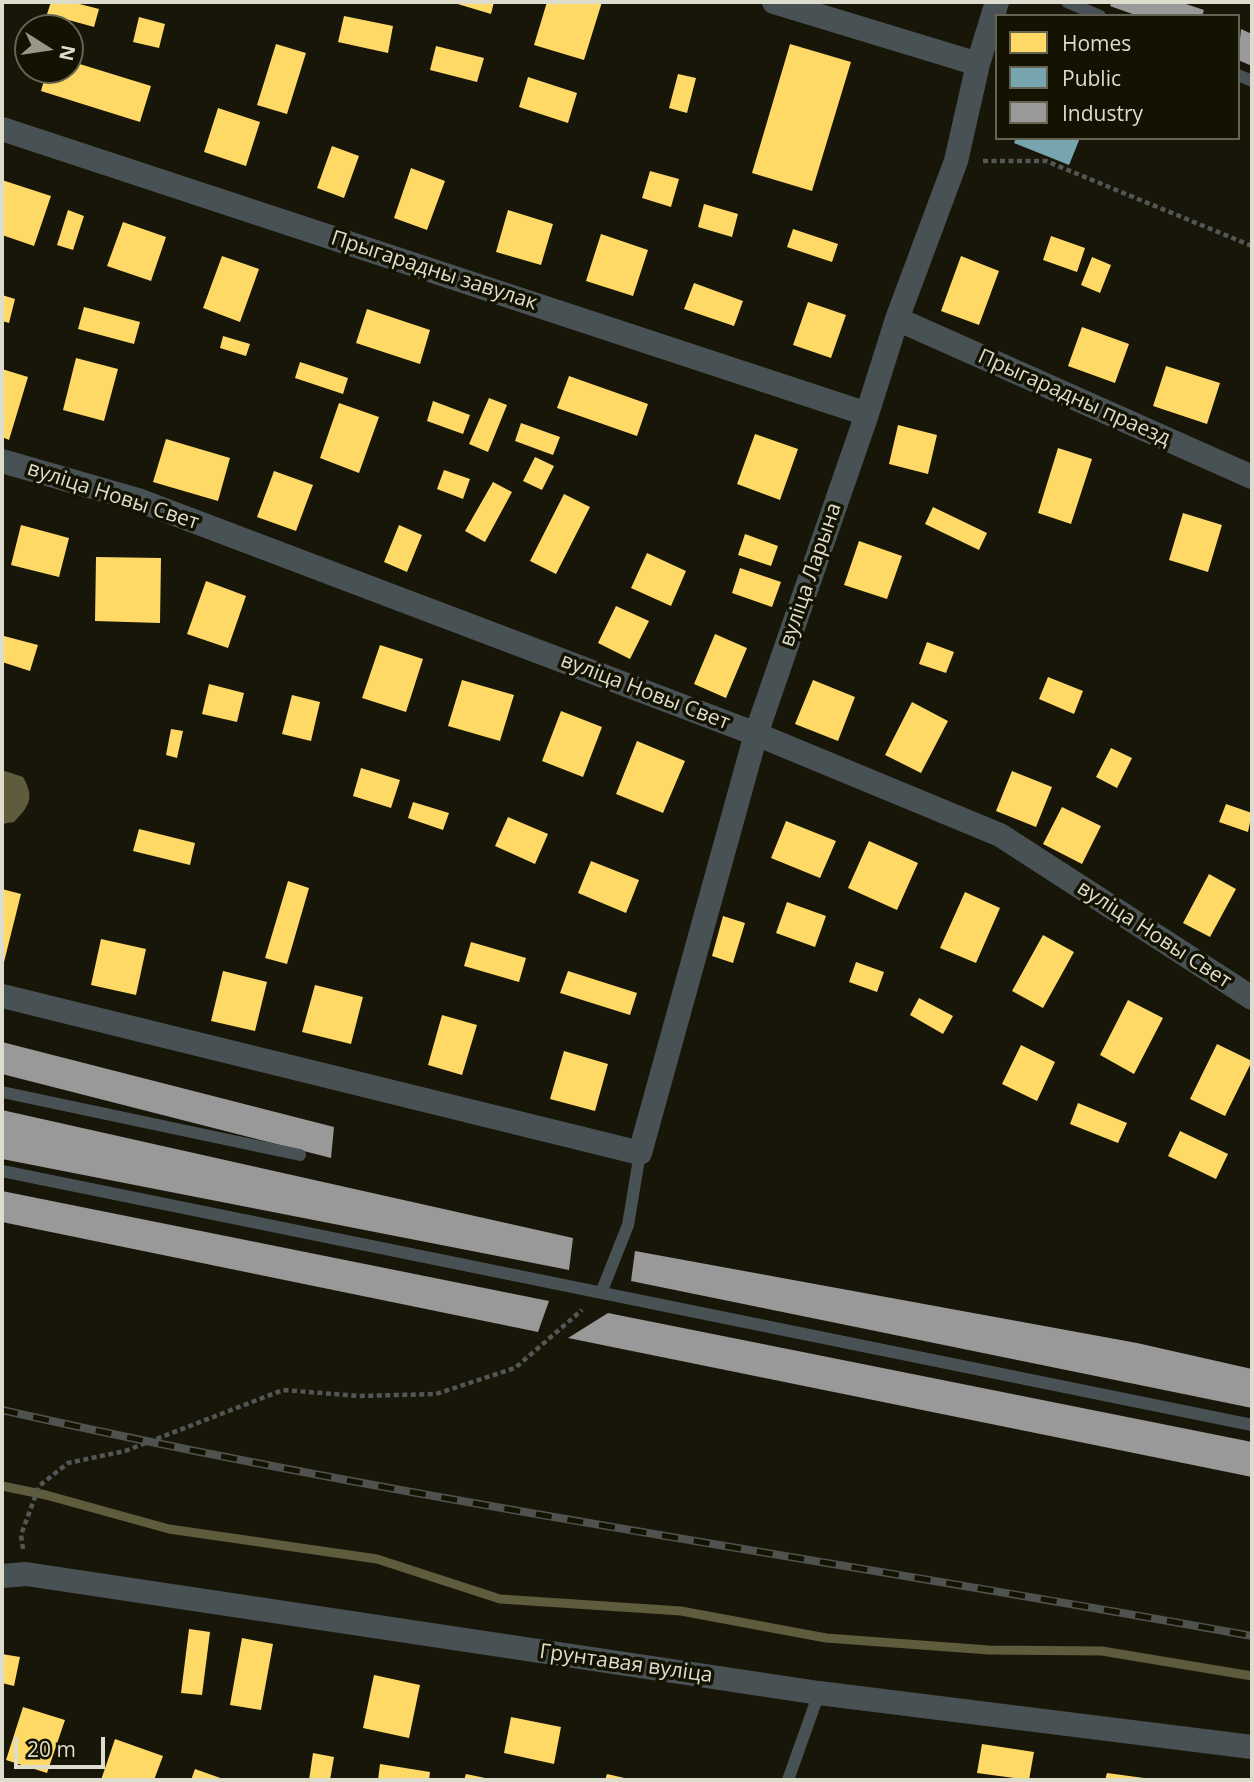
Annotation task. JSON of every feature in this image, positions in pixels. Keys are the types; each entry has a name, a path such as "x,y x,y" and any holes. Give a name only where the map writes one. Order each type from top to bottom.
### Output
{"street":[{"path":"774,2 978,64"},
{"name":"вуліца Ларына","path":"640,1153 755,734 867,414 897,319 956,161 978,64 997,2"},
{"name":"Прыгарадны завулак","path":"2,129 867,414"},
{"name":"Прыгарадны праезд","path":"897,319 1252,477"},
{"name":"вуліца Новы Свет","path":"2,461 138,500 755,734 1000,835 1252,998"},
{"path":"2,996 640,1153"},
{"name":"Грунтавая вуліца","path":"2,1576 26,1574 820,1693 1252,1747"}],"lane":[{"path":"1067,2 1095,14"},
{"path":"2,1092 300,1155"},
{"path":"601,1293 628,1225 640,1153"},
{"path":"2,1171 1252,1425"},
{"path":"788,1780 820,1693"}],"path":[{"path":"956,161 1046,161 1252,246"},
{"path":"26,1574 21,1535 30,1509 40,1486 68,1463 125,1451 283,1390 359,1396 436,1394 515,1368 601,1293"}],"shaded area":[{"path":"2,770 23,777 29,791 29,801 14,822 2,824"}],"building: Homes":[{"path":"51,2 72,2 99,9 94,27 84,24 84,14 47,14"},
{"path":"451,2 494,2 491,14"},
{"path":"547,2 602,2 584,60 534,45"},
{"path":"344,16 393,26 388,53 338,42"},
{"path":"139,17 165,24 159,48 133,42"},
{"path":"276,44 306,53 287,114 257,105"},
{"path":"790,44 851,62 812,191 752,173"},
{"path":"436,46 484,58 477,82 430,70"},
{"path":"84,65 151,86 140,122 41,91 43,84 84,84"},
{"path":"678,74 696,78 687,113 669,108"},
{"path":"528,77 577,93 568,123 519,107"},
{"path":"218,108 260,122 246,166 204,152"},
{"path":"332,146 359,156 344,198 317,188"},
{"path":"411,168 445,181 427,230 394,218"},
{"path":"650,171 679,179 671,207 642,198"},
{"path":"2,180 51,196 34,246 2,235"},
{"path":"704,204 738,214 732,237 698,227"},
{"path":"68,210 84,216 73,250 57,245"},
{"path":"508,210 553,224 541,265 496,252"},
{"path":"123,222 166,237 151,281 107,266"},
{"path":"793,229 838,244 832,262 787,247"},
{"path":"601,234 648,250 633,296 586,281"},
{"path":"1051,236 1085,248 1077,272 1043,260"},
{"path":"222,256 259,269 240,322 203,308"},
{"path":"961,256 999,271 979,325 941,311"},
{"path":"1092,257 1111,265 1100,293 1081,285"},
{"path":"694,283 743,301 734,326 684,309"},
{"path":"2,295 15,299 9,323 2,321"},
{"path":"808,302 846,315 831,358 793,345"},
{"path":"84,307 140,322 134,344 78,329"},
{"path":"367,309 430,330 420,364 356,343"},
{"path":"1082,327 1129,344 1115,383 1068,366"},
{"path":"223,336 250,344 246,356 220,348"},
{"path":"76,358 118,369 104,421 63,410"},
{"path":"300,362 348,378 343,394 295,378"},
{"path":"1166,366 1220,383 1207,424 1153,406"},
{"path":"2,369 28,377 9,440 2,437"},
{"path":"569,376 648,404 637,436 557,408"},
{"path":"489,398 507,405 488,452 469,444"},
{"path":"433,401 470,415 463,434 427,421"},
{"path":"339,403 379,417 359,473 320,458"},
{"path":"521,423 560,437 553,455 515,441"},
{"path":"898,425 937,435 928,474 889,464"},
{"path":"755,434 798,449 780,500 737,484"},
{"path":"166,439 230,458 218,501 153,482"},
{"path":"1058,448 1092,459 1071,524 1038,513"},
{"path":"535,457 554,466 542,490 523,481"},
{"path":"444,470 470,479 463,499 437,489"},
{"path":"274,471 313,485 296,531 257,517"},
{"path":"493,482 512,492 485,542 465,531"},
{"path":"564,494 590,507 556,574 530,561"},
{"path":"933,507 987,533 979,550 925,524"},
{"path":"1183,513 1222,525 1208,572 1169,560"},
{"path":"21,525 69,538 59,577 11,565"},
{"path":"399,525 422,535 407,572 384,562"},
{"path":"745,534 778,546 771,566 738,555"},
{"path":"859,541 902,556 887,599 844,585"},
{"path":"647,553 686,571 671,606 631,588"},
{"path":"96,557 161,558 160,623 95,621"},
{"path":"740,568 781,582 772,607 732,593"},
{"path":"206,581 246,596 228,648 187,634"},
{"path":"616,606 649,621 630,659 598,643"},
{"path":"715,634 747,648 726,698 694,684"},
{"path":"4,636 38,645 30,671 2,662"},
{"path":"927,642 954,652 946,673 919,664"},
{"path":"380,645 423,659 406,712 362,698"},
{"path":"1048,677 1083,691 1074,714 1039,699"},
{"path":"462,680 514,695 500,741 448,726"},
{"path":"813,680 855,697 838,741 795,724"},
{"path":"209,684 244,693 237,722 202,714"},
{"path":"292,695 320,702 311,741 282,734"},
{"path":"912,702 948,721 921,773 885,755"},
{"path":"561,711 602,727 583,777 542,761"},
{"path":"171,729 183,731 177,758 166,755"},
{"path":"637,741 685,761 663,813 616,794"},
{"path":"1111,748 1132,758 1117,788 1096,777"},
{"path":"361,768 400,780 391,808 353,796"},
{"path":"1012,771 1052,787 1036,827 996,811"},
{"path":"413,802 449,813 443,830 408,818"},
{"path":"1226,804 1252,813 1248,832 1219,822"},
{"path":"1062,807 1101,826 1082,864 1043,844"},
{"path":"508,817 548,834 535,864 495,846"},
{"path":"786,821 836,841 820,878 771,858"},
{"path":"139,829 195,843 190,865 133,851"},
{"path":"869,841 918,863 897,910 848,888"},
{"path":"591,861 639,880 626,913 578,893"},
{"path":"1209,874 1236,889 1210,937 1183,923"},
{"path":"288,881 309,888 287,964 265,958"},
{"path":"2,889 21,894 3,966 2,966"},
{"path":"965,892 1000,908 976,963 940,948"},
{"path":"787,902 826,916 815,947 776,933"},
{"path":"723,916 745,923 733,963 712,956"},
{"path":"1043,935 1074,952 1043,1008 1012,991"},
{"path":"101,939 146,949 136,995 91,985"},
{"path":"471,942 526,958 519,982 464,966"},
{"path":"856,962 884,972 877,992 849,982"},
{"path":"223,971 267,982 255,1031 211,1021"},
{"path":"568,971 637,993 630,1015 560,993"},
{"path":"315,985 363,997 351,1044 302,1032"},
{"path":"919,998 953,1016 943,1034 910,1015"},
{"path":"1128,1000 1163,1018 1134,1074 1100,1055"},
{"path":"442,1015 477,1025 462,1075 428,1065"},
{"path":"1217,1044 1252,1061 1225,1116 1190,1099"},
{"path":"1021,1045 1055,1062 1037,1101 1002,1084"},
{"path":"564,1051 608,1064 595,1111 550,1099"},
{"path":"1078,1103 1127,1123 1118,1143 1070,1124"},
{"path":"1180,1131 1228,1154 1216,1179 1168,1156"},
{"path":"189,1629 210,1632 202,1695 181,1693"},
{"path":"242,1638 273,1644 261,1710 230,1705"},
{"path":"2,1654 20,1657 14,1686 2,1683"},
{"path":"374,1675 420,1685 409,1738 363,1728"},
{"path":"23,1707 65,1720 47,1773 6,1760"},
{"path":"511,1717 561,1727 554,1764 504,1753"},
{"path":"115,1739 163,1756 154,1780 101,1780"},
{"path":"982,1744 1034,1752 1029,1780 977,1773"},
{"path":"313,1753 334,1757 330,1780 309,1780"},
{"path":"380,1764 430,1772 429,1780 378,1780"},
{"path":"195,1769 226,1780 191,1780"},
{"path":"1107,1773 1144,1778 1144,1780 1105,1780"},
{"path":"466,1774 490,1779 490,1780 464,1780"},
{"path":"607,1774 629,1779 629,1780 605,1780"}],"building: Public":[{"path":"1015,140 1079,140 1069,165 1014,143"}],"building: Industry":[{"path":"1112,2 1180,2 1204,10 1203,14 1132,14 1110,6"},
{"path":"1241,29 1252,34 1252,66 1240,61"},
{"path":"2,1042 334,1127 331,1158 2,1074"},
{"path":"2,1110 573,1238 569,1270 2,1159"},
{"path":"2,1191 549,1301 538,1332 2,1222"},
{"path":"635,1251 1137,1343 1252,1369 1252,1408 631,1281"},
{"path":"608,1313 1252,1442 1252,1477 568,1338"}],"waterway":[{"path":"2,1486 46,1495 169,1529 377,1559 500,1599 681,1611 826,1638 989,1650 1102,1651 1252,1676"}],"railway":[{"path":"2,1410 313,1474 1252,1636"}]}
